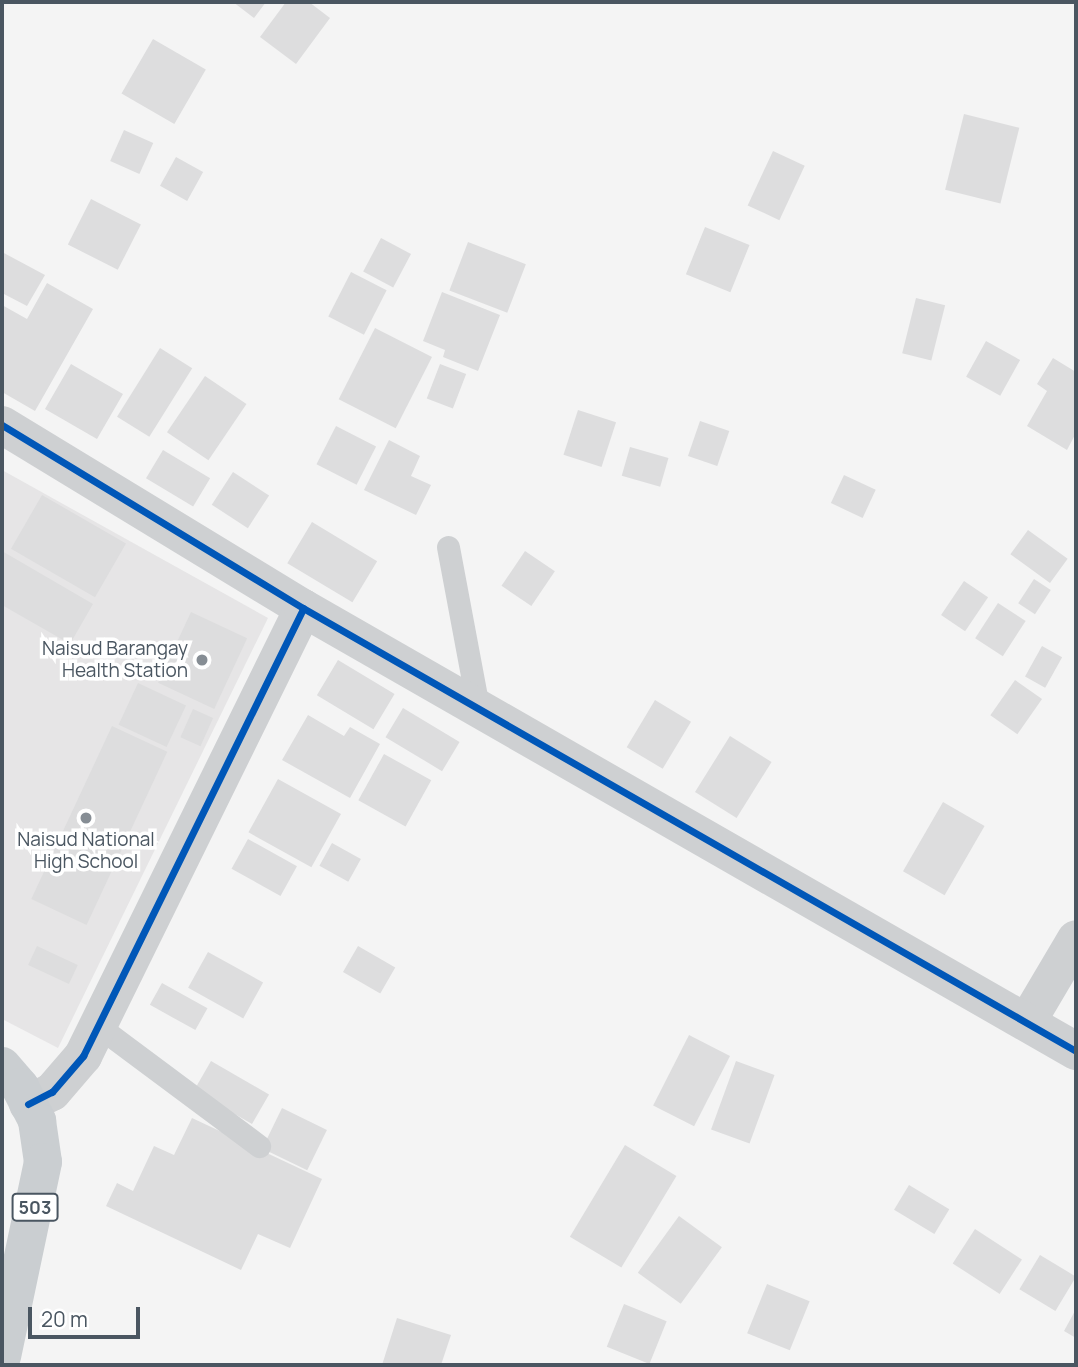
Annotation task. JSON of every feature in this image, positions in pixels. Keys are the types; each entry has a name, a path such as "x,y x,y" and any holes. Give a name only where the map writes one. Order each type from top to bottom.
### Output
{"main road":[{"name":"503","path":"2,1066 20,1087 28,1104 42,1141 43,1162 2,1356"}],"street":[{"path":"2,425 303,608 1076,1051"},
{"path":"28,1104 52,1092 83,1056 303,608"},
{"path":"1027,1023 1076,939"}],"lane":[{"path":"448,547 478,708"},
{"path":"97,1026 259,1146"}],"shaded area":[{"name":"Naisud National High School","path":"2,470 268,618 58,1048 2,1019"}],"building":[{"path":"233,2 266,2 254,18"},
{"path":"286,2 309,2 330,18 296,64 260,37"},
{"path":"153,39 206,70 174,124 122,94"},
{"path":"964,114 1019,128 1000,203 945,190"},
{"path":"124,130 153,143 139,174 110,161"},
{"path":"773,151 805,166 779,220 748,205"},
{"path":"176,157 203,172 187,201 160,186"},
{"path":"91,199 141,224 118,270 68,244"},
{"path":"705,227 750,245 730,292 686,274"},
{"path":"381,238 411,254 393,288 363,272"},
{"path":"468,242 526,264 507,313 449,291"},
{"path":"2,252 45,275 27,306 2,293"},
{"path":"351,272 387,290 364,335 328,317"},
{"path":"47,283 93,309 35,411 2,392 2,305 27,319"},
{"path":"442,292 500,315 478,371 443,357 445,350 423,341"},
{"path":"916,298 945,305 931,361 902,353"},
{"path":"375,328 432,357 396,428 339,399"},
{"path":"986,341 1020,360 1000,396 966,377"},
{"path":"160,348 192,368 149,437 117,417"},
{"path":"1053,358 1076,372 1076,433 1067,450 1027,426 1047,391 1037,384"},
{"path":"71,364 123,394 97,439 45,409"},
{"path":"440,364 466,374 453,409 427,399"},
{"path":"205,376 246,404 208,460 167,432"},
{"path":"578,410 616,422 602,467 563,455"},
{"path":"700,421 729,431 717,466 688,456"},
{"path":"336,426 376,446 357,485 316,464"},
{"path":"389,440 420,456 411,476 431,485 416,515 364,490"},
{"path":"630,447 668,458 660,487 622,476"},
{"path":"163,450 210,478 193,507 146,478"},
{"path":"233,472 269,495 248,528 212,505"},
{"path":"844,475 876,490 863,518 831,503"},
{"path":"42,495 126,544 95,597 11,549"},
{"path":"312,522 377,561 352,602 287,563"},
{"path":"1028,530 1068,559 1050,583 1010,554"},
{"path":"2,551 93,604 70,644 2,605"},
{"path":"525,551 555,571 531,606 502,586"},
{"path":"1034,579 1051,590 1035,614 1018,603"},
{"path":"964,581 988,597 965,631 941,615"},
{"path":"998,603 1026,621 1003,656 975,638"},
{"name":"Naisud Barangay Health Station","path":"191,612 247,638 214,709 158,683"},
{"path":"1042,646 1062,657 1045,688 1025,677"},
{"path":"338,660 395,694 373,729 317,695"},
{"path":"1015,680 1042,699 1017,734 990,715"},
{"path":"138,683 186,705 167,747 119,725"},
{"path":"655,700 691,722 663,769 627,747"},
{"path":"403,708 460,742 442,771 385,737"},
{"path":"193,709 213,718 200,746 180,737"},
{"path":"308,715 344,736 350,727 380,744 350,798 282,760"},
{"path":"112,726 167,752 87,925 31,899"},
{"path":"730,736 772,762 737,818 695,792"},
{"path":"384,754 431,780 406,827 358,800"},
{"path":"278,779 341,814 311,867 248,832"},
{"path":"943,802 985,826 945,895 903,871"},
{"path":"248,839 297,866 280,896 232,869"},
{"path":"332,843 361,859 348,882 319,866"},
{"path":"37,946 78,965 69,984 28,965"},
{"path":"358,946 395,968 380,993 343,972"},
{"path":"208,952 263,983 243,1018 188,988"},
{"path":"162,983 207,1008 195,1030 150,1005"},
{"path":"689,1035 730,1056 694,1126 653,1105"},
{"path":"211,1061 269,1094 252,1124 194,1090"},
{"path":"736,1061 775,1075 750,1144 711,1130"},
{"path":"282,1108 327,1130 307,1170 262,1148"},
{"path":"192,1118 322,1179 290,1248 258,1234 241,1270 106,1206 117,1183 133,1191 154,1146 174,1155"},
{"path":"625,1145 676,1176 621,1268 570,1237"},
{"path":"909,1185 949,1209 934,1234 894,1210"},
{"path":"679,1216 722,1247 681,1304 638,1273"},
{"path":"975,1229 1022,1259 1000,1294 953,1263"},
{"path":"1040,1255 1076,1277 1055,1311 1019,1289"},
{"path":"767,1284 810,1301 790,1350 747,1333"},
{"path":"624,1304 667,1321 649,1364 607,1347"},
{"path":"1076,1309 1076,1338 1064,1331"},
{"path":"397,1318 451,1335 441,1365 382,1365"}],"cycle path":[{"path":"2,425 303,608"},
{"path":"28,1104 52,1092 83,1056 303,608 1076,1051"}],"place":[{"name":"Naisud Barangay Health Station","path":"202,660"},
{"name":"Naisud National High School","path":"86,818"}]}
